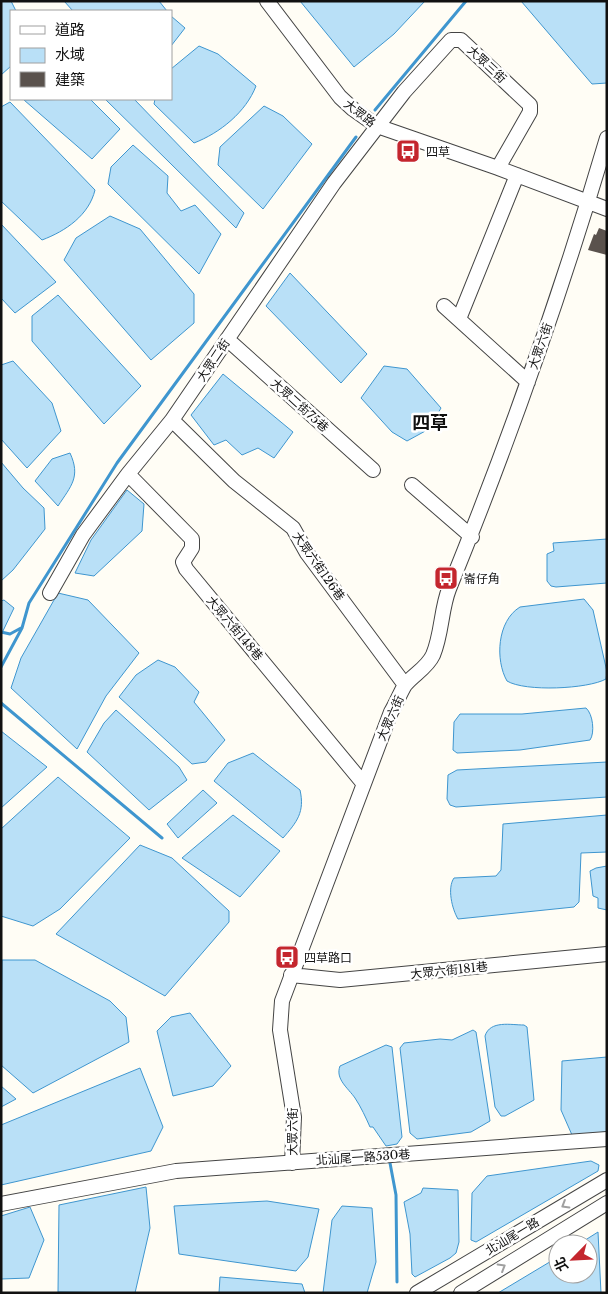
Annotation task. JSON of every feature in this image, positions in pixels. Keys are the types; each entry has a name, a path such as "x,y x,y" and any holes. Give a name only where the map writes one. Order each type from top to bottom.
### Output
{"street":[{"name":"大眾路","path":"267,1 340,97 377,126 498,168 607,209"},
{"name":"大眾三街","path":"377,126 404,92 451,40 456,38 461,40 530,106 530,112 498,168"},
{"name":"大眾二街","path":"50,593 83,535 128,474 172,420 334,183 377,126"},
{"name":"大眾六街","path":"292,1163 294,1118 280,1030 282,1001 363,783 392,712 406,685 434,654 448,591 472,537 528,382 588,203 607,138"},
{"path":"459,320 517,175"},
{"path":"444,306 528,382"},
{"name":"大眾二街75巷","path":"227,339 373,470"},
{"name":"大眾六街126巷","path":"172,420 234,481 293,528 307,552 406,685"},
{"name":"大眾六街148巷","path":"128,474 192,539 192,548 183,562 186,569 363,783"},
{"path":"412,485 472,537"},
{"name":"大眾六街181巷","path":"291,975 340,980 607,954"},
{"name":"北汕尾一路530巷","path":"1,1204 176,1171 607,1139"},
{"name":"北汕尾一路","path":"417,1293 607,1180"},
{"name":"北汕尾一路","path":"461,1293 607,1203"}],"water":[{"path":"1,1 11,1 16,10 10,10 10,67 1,75"},
{"path":"64,1 159,1 166,10 72,10"},
{"path":"300,1 425,1 394,34 354,67"},
{"path":"521,1 607,1 607,83 592,84"},
{"path":"172,17 185,28 172,45"},
{"path":"199,46 218,54 256,86 252,96 239,113 213,134 194,143 154,104 155,100 172,100 172,68"},
{"path":"24,100 91,100 120,129 92,159"},
{"path":"106,100 135,100 244,213 236,228"},
{"path":"10,102 95,190 88,207 75,221 60,232 42,240 1,201 1,107"},
{"path":"264,106 283,116 312,144 263,209 218,165 220,147"},
{"path":"133,145 168,176 167,193 181,211 195,205 221,234 199,274 108,184 111,167"},
{"path":"110,216 140,229 194,294 194,323 151,360 64,260 76,238"},
{"path":"1,224 56,282 15,313 1,298"},
{"path":"290,273 367,354 341,383 266,306"},
{"path":"58,295 141,386 104,424 32,341 32,316"},
{"path":"13,361 52,403 61,431 27,468 1,439 1,365"},
{"path":"384,366 407,369 441,408 429,429 407,441 392,432 361,398"},
{"path":"223,374 293,432 274,458 258,448 242,455 226,440 214,445 191,415"},
{"path":"70,453 75,469 73,481 58,506 35,481 52,459"},
{"path":"1,462 23,488 44,508 45,529 13,570 1,581"},
{"path":"127,490 144,504 142,531 94,576 75,573 91,540"},
{"path":"607,539 607,583 556,587 551,586 547,581 547,554 554,551 553,543"},
{"path":"58,593 88,600 139,653 106,696 77,749 11,688 21,658"},
{"path":"584,599 593,610 607,672 606,679 585,685 556,688 528,687 507,681 501,663 500,641 512,613 520,607"},
{"path":"4,600 14,608 1,635 1,601"},
{"path":"158,660 175,667 199,692 194,702 225,740 206,762 192,764 119,697 136,675"},
{"path":"586,708 592,724 592,737 590,740 520,750 457,753 453,750 454,722 460,714 522,714"},
{"path":"116,710 179,767 187,780 149,810 87,752 104,723"},
{"path":"1,731 47,767 1,808"},
{"path":"253,753 300,790 301,811 283,838 214,781 228,763"},
{"path":"607,762 607,797 456,807 450,805 447,799 448,775 457,770"},
{"path":"58,777 130,838 60,909 33,926 1,916 1,829"},
{"path":"203,790 217,803 178,838 167,824"},
{"path":"233,815 280,851 240,897 182,858"},
{"path":"607,815 607,852 581,853 579,902 574,907 458,919 451,898 452,882 454,878 496,876 501,870 503,824"},
{"path":"140,845 172,858 229,911 229,922 165,996 56,934"},
{"path":"607,866 607,910 598,908 598,898 593,896 590,871"},
{"path":"2,960 35,960 110,1001 126,1017 129,1042 33,1093 1,1065"},
{"path":"190,1013 231,1066 213,1086 173,1096 157,1031 171,1017"},
{"path":"496,1025 524,1025 527,1027 534,1100 505,1116 501,1116 495,1107 485,1036"},
{"path":"473,1030 476,1032 490,1121 471,1132 417,1139 410,1133 400,1048 404,1043 440,1039 452,1040"},
{"path":"386,1045 392,1047 402,1137 397,1144 386,1146 373,1127 370,1127 357,1101 343,1083 339,1071 340,1066"},
{"path":"607,1057 607,1132 572,1135 561,1110 562,1061"},
{"path":"140,1068 163,1127 151,1151 1,1185 1,1125"},
{"path":"1,1086 16,1099 1,1107"},
{"path":"591,1161 599,1165 598,1171 476,1242 471,1240 472,1193 487,1176"},
{"path":"146,1187 150,1228 135,1293 58,1292 59,1205"},
{"path":"423,1188 458,1190 459,1242 456,1253 450,1258 415,1277 412,1274 410,1234 404,1202 421,1193"},
{"path":"267,1201 319,1209 308,1257 296,1271 179,1254 174,1206"},
{"path":"342,1206 372,1208 376,1262 367,1293 323,1293 332,1220"},
{"path":"30,1207 44,1240 29,1278 1,1279 1,1216"},
{"path":"598,1232 601,1293 498,1293 548,1263 548,1284 598,1284 598,1234 595,1234"},
{"path":"220,1277 302,1284 305,1293 219,1293"}],"building":[{"path":"599,228 607,231 607,255 588,250 594,234 596,235"}],"waterway":[{"path":"375,110 466,1"},
{"path":"1,667 22,628 29,603 117,463 356,137"},
{"path":"1,632 10,634 21,628"},
{"path":"1,703 162,838"},
{"path":"390,1163 396,1195 397,1282"}],"place":[{"name":"四草","path":"408,151"},
{"name":"崙仔角","path":"446,578"},
{"name":"四草路口","path":"287,957"}],"district":[{"name":"四草","path":"430,423"}]}
